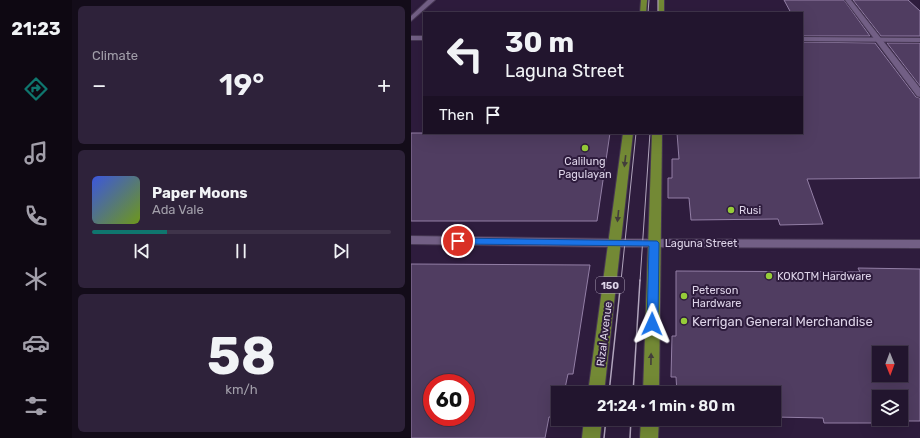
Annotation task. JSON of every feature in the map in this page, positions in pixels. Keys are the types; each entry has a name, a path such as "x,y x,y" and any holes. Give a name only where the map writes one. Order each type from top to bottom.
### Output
{"main road":[{"path":"643,12 644,0"},
{"path":"661,0 661,12"},
{"name":"Rizal Avenue","path":"597,386 628,134"},
{"path":"651,386 657,134"},
{"path":"591,438 592,426"},
{"path":"649,438 650,426"}],"street":[{"path":"411,19 432,0"},
{"path":"848,0 877,40 920,94"},
{"path":"411,38 423,38"},
{"path":"803,39 920,40"},
{"name":"Laguna Street","path":"411,240 615,243 920,244"}],"building":[{"path":"784,0 844,0 870,36 803,36 803,12 790,12"},
{"path":"853,0 908,0 920,11 920,36 881,36"},
{"path":"803,42 875,43 916,97 920,98 920,178 807,179 823,224 780,225 778,219 691,220 689,198 668,198 668,178 672,178 672,159 679,159 677,134 803,134"},
{"path":"887,43 920,43 920,86"},
{"path":"411,133 610,134 597,221 411,221"},
{"path":"411,264 590,265 573,374 568,374 565,386 551,386 551,417 549,417 545,438 411,438"},
{"path":"858,268 920,269 920,421 908,421 908,390 872,390 872,423 824,423 823,418 781,417 781,386 677,386 676,377 671,377 672,336 676,336 676,271 860,272"}],"tram line":[{"path":"648,12 649,0"},
{"path":"658,0 658,12"},
{"path":"621,281 636,134"},
{"path":"640,281 650,134"},
{"path":"610,386 621,280"},
{"path":"633,386 640,280"},
{"path":"604,438 605,426"},
{"path":"630,438 631,426"}],"place":[{"name":"Calilung Pagulayan","path":"585,148"},
{"name":"Rusi","path":"731,210"},
{"name":"KOKOTM Hardware","path":"769,276"},
{"name":"Peterson Hardware","path":"684,296"},
{"name":"Kerrigan General Merchandise","path":"684,321"}],"route":[{"path":"458,241 654,243 652,324"}]}
